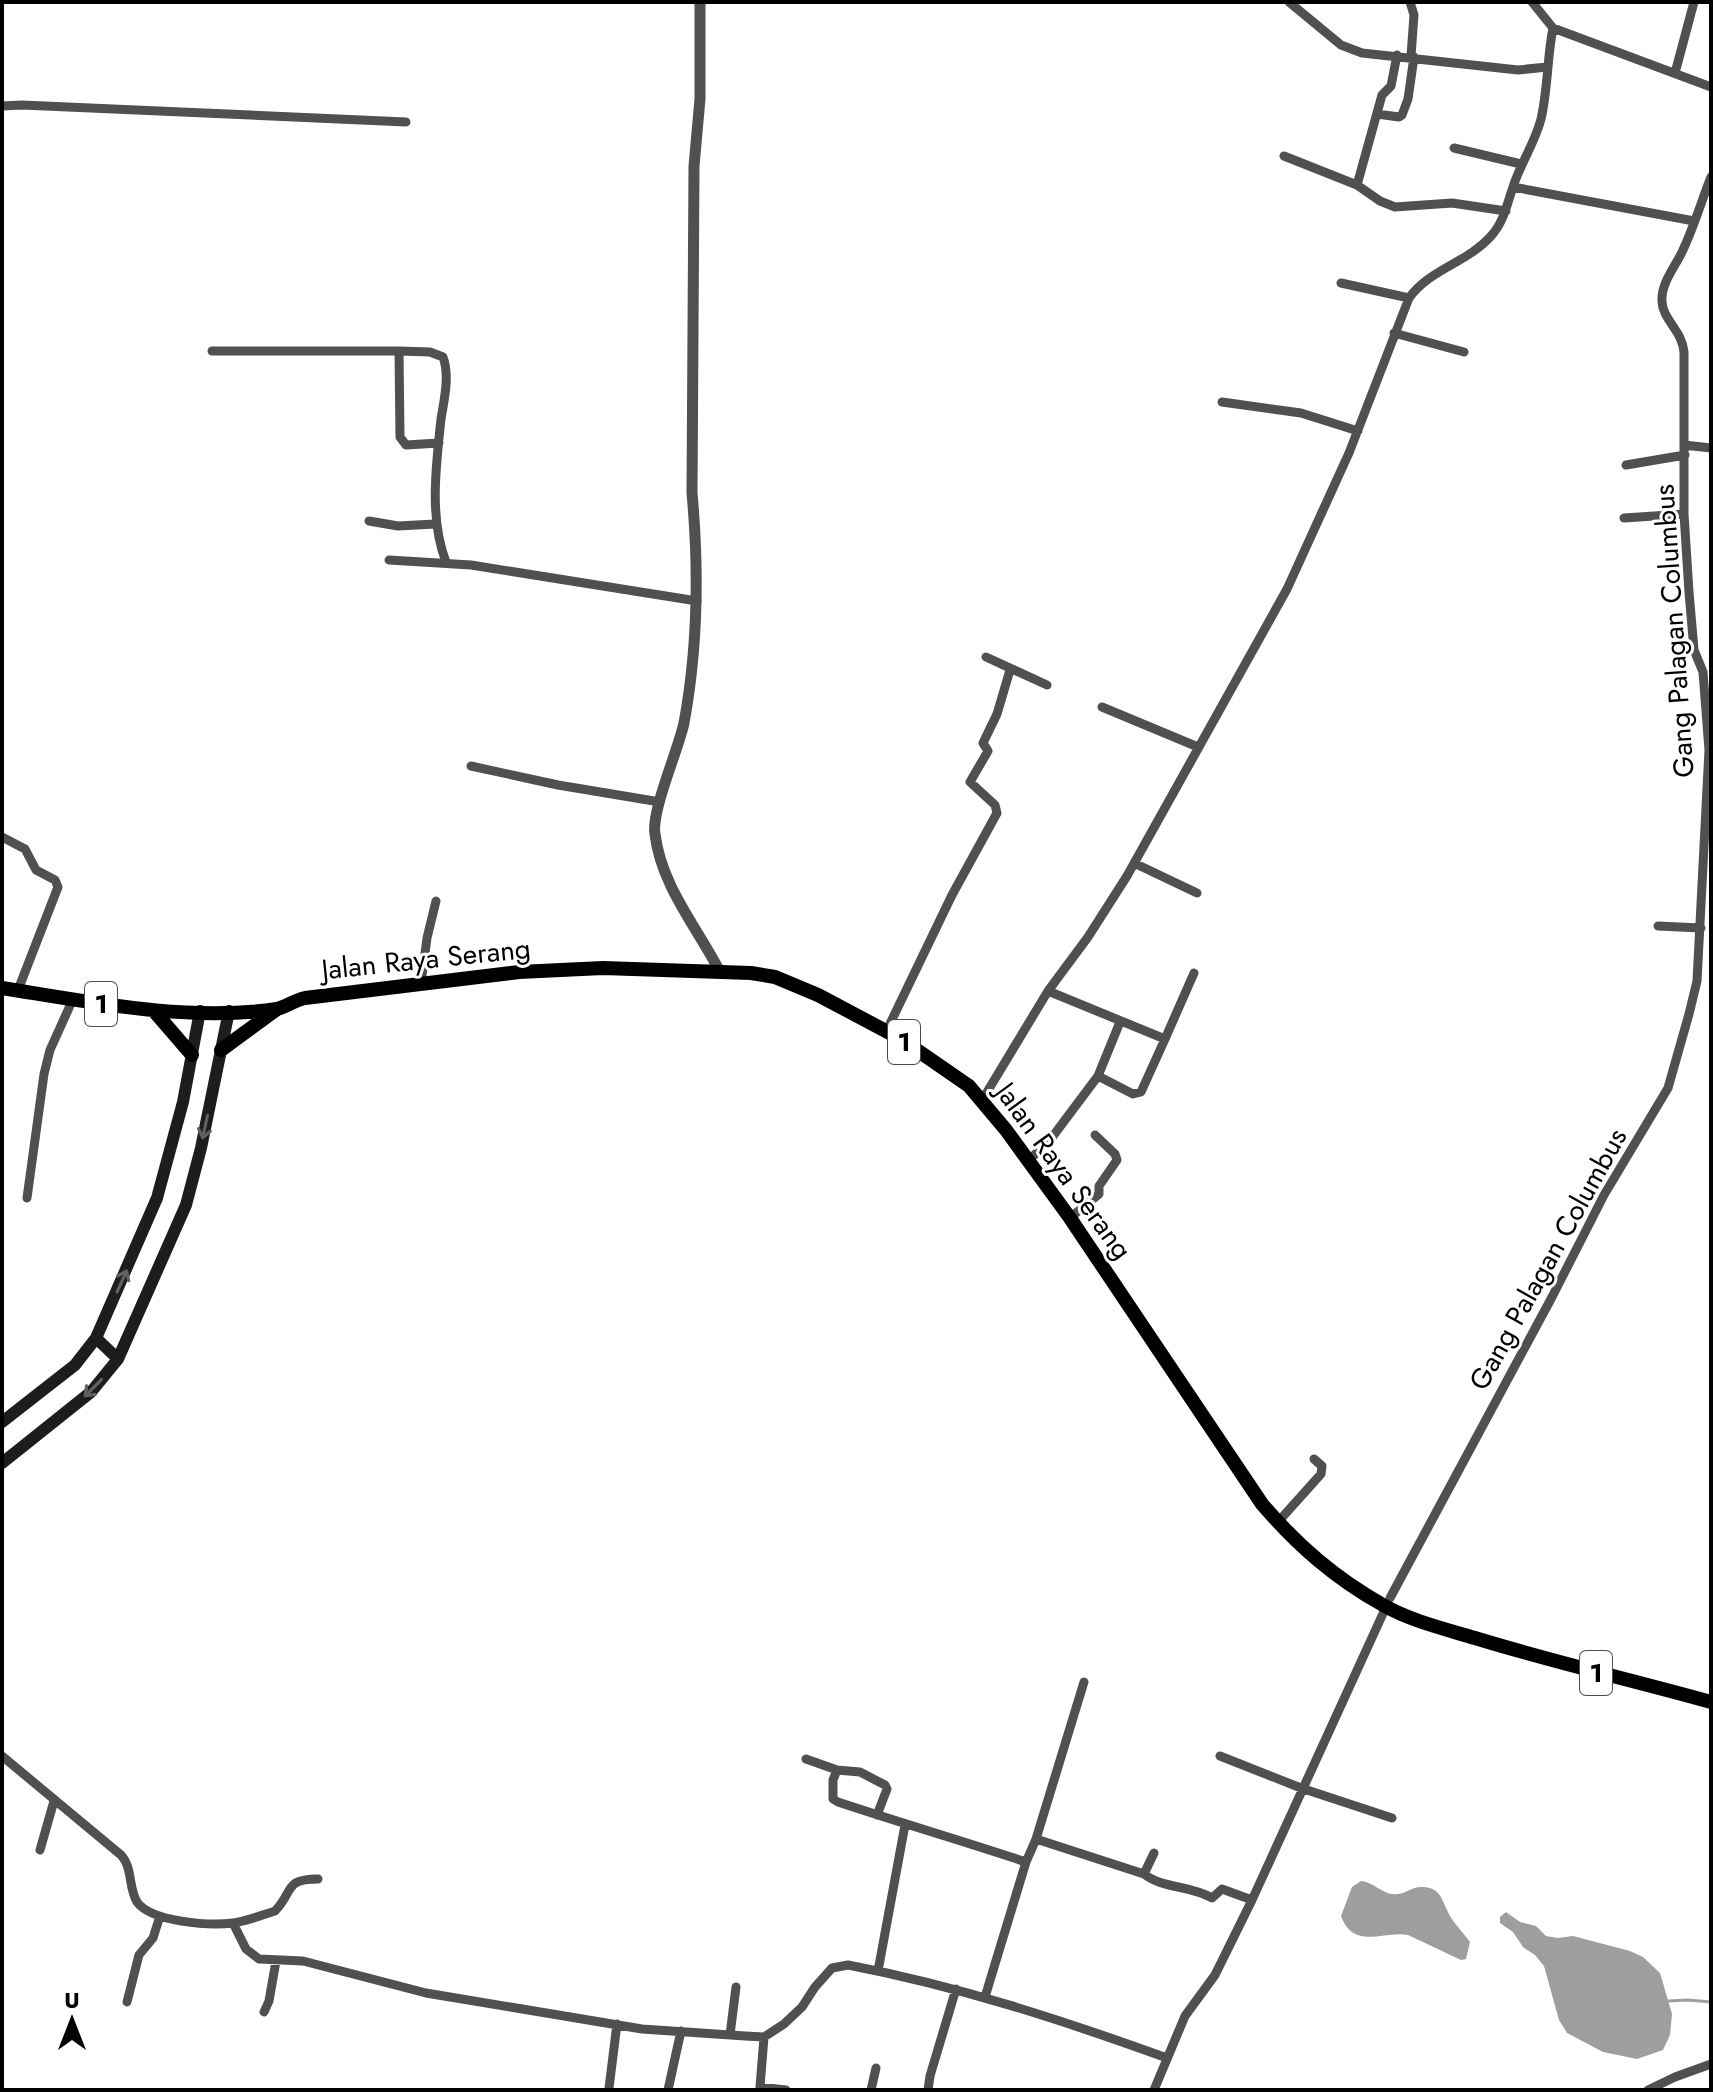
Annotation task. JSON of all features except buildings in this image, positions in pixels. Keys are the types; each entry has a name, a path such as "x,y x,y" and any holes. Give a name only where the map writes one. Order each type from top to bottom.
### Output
{"highway":[{"name":"Jalan Raya Serang","path":"2,988 154,1011 229,1011 278,1009 305,998 519,972 603,968 719,970 775,977 818,995 886,1032 969,1086 1029,1160 1214,1435 1300,1547 1388,1603 1481,1640 1711,1702"},
{"path":"221,1050 278,1009"},
{"path":"154,1011 192,1055"}],"main road":[{"path":"2,1422 75,1365 96,1338 157,1198 200,1011"},
{"path":"2,1463 91,1392 118,1359 186,1205 229,1011"},
{"path":"96,1338 118,1359"}],"street":[{"path":"700,2 700,99 694,166 692,493 697,601 683,726 654,830 663,870 719,970"},
{"path":"1289,2 1341,45 1362,53 1412,56 1462,66 1504,69 1547,67"},
{"path":"1377,114 1399,117 1408,99 1414,15 1410,2"},
{"path":"1532,2 1553,28 1711,87"},
{"path":"1675,73 1694,2"},
{"path":"981,1102 1048,991 1088,937 1134,863 1287,589 1358,431 1409,298 1421,283 1472,253 1501,224 1521,164 1540,123 1553,28"},
{"path":"1357,185 1382,95 1391,86 1397,55"},
{"path":"2,106 406,122"},
{"path":"1454,148 1521,164"},
{"path":"1284,156 1357,185 1395,207 1452,203 1506,211"},
{"name":"Gang Palagan Columbus","path":"1154,2090 1185,2016 1215,1975 1252,1900 1388,1603 1604,1195 1668,1088 1697,981 1709,750 1707,673 1694,650 1684,514 1683,337 1668,318 1662,301 1711,177"},
{"path":"1513,187 1694,221"},
{"path":"1341,283 1409,298"},
{"path":"1394,333 1464,352"},
{"path":"212,351 399,351 430,352 443,357 446,386 439,443 435,524 446,562"},
{"path":"399,351 400,437 406,445 439,443"},
{"path":"1222,402 1301,413 1358,431"},
{"path":"1626,465 1685,450 1711,448"},
{"path":"1624,518 1684,514"},
{"path":"369,521 398,526 435,524"},
{"path":"389,560 446,562 697,601"},
{"path":"986,657 1047,685"},
{"path":"886,1032 952,895 997,813 995,805 970,782 988,751 983,744 997,714 1010,670"},
{"path":"1102,707 1198,747"},
{"path":"471,766 660,802"},
{"path":"2,837 25,849 36,870 55,880 58,887 18,990"},
{"path":"1134,863 1197,893"},
{"path":"421,983 436,901"},
{"path":"1658,926 1701,928"},
{"path":"1098,1076 1133,1094 1141,1092 1194,973"},
{"path":"1048,991 1165,1039"},
{"path":"27,1198 44,1074 50,1050 73,999"},
{"path":"1029,1160 1059,1129 1098,1076 1120,1022"},
{"path":"1070,1218 1099,1194 1099,1186 1117,1160 1115,1154 1095,1135"},
{"path":"1278,1522 1321,1474 1322,1466 1314,1459"},
{"path":"985,1997 1084,1682"},
{"path":"2,1756 121,1855 128,1866 137,1901 145,1910 160,1916 233,1923 275,1911 294,1883 303,1879 318,1879"},
{"path":"1220,1756 1301,1788 1392,1818"},
{"path":"806,1759 837,1770 860,1772 885,1785 887,1789 877,1815"},
{"path":"837,1770 833,1780 833,1799 1026,1862"},
{"path":"40,1850 54,1801"},
{"path":"878,1971 905,1825"},
{"path":"1036,1839 1212,1898 1222,1889 1252,1900"},
{"path":"1144,1874 1154,1853"},
{"path":"127,2002 139,1955 153,1938 160,1916"},
{"path":"233,1923 246,1949 259,1959 303,1961 426,1993 642,2029 764,2037 802,2007 832,1968 848,1965 985,1997 1167,2058"},
{"path":"264,2012 276,1961"},
{"path":"730,2035 736,1987"},
{"path":"928,2090 932,2066 956,1989"},
{"path":"609,2088 617,2024"},
{"path":"668,2090 681,2031"},
{"path":"764,2037 760,2088 786,2090"},
{"path":"1648,2090 1711,2064"},
{"path":"871,2090 876,2068"}],"shaded area":[{"path":"1361,1881 1392,1894 1421,1887 1436,1891 1470,1942 1466,1959 1461,1960 1408,1935 1370,1937 1354,1933 1341,1916 1352,1887"},
{"path":"1506,1912 1520,1922 1536,1926 1546,1936 1573,1936 1643,1957 1660,1973 1672,2014 1670,2035 1663,2050 1637,2059 1603,2052 1567,2033 1559,2020 1544,1966 1523,1947 1513,1932 1500,1923 1500,1917"}],"waterway":[{"path":"1668,2001 1711,2002"}]}
